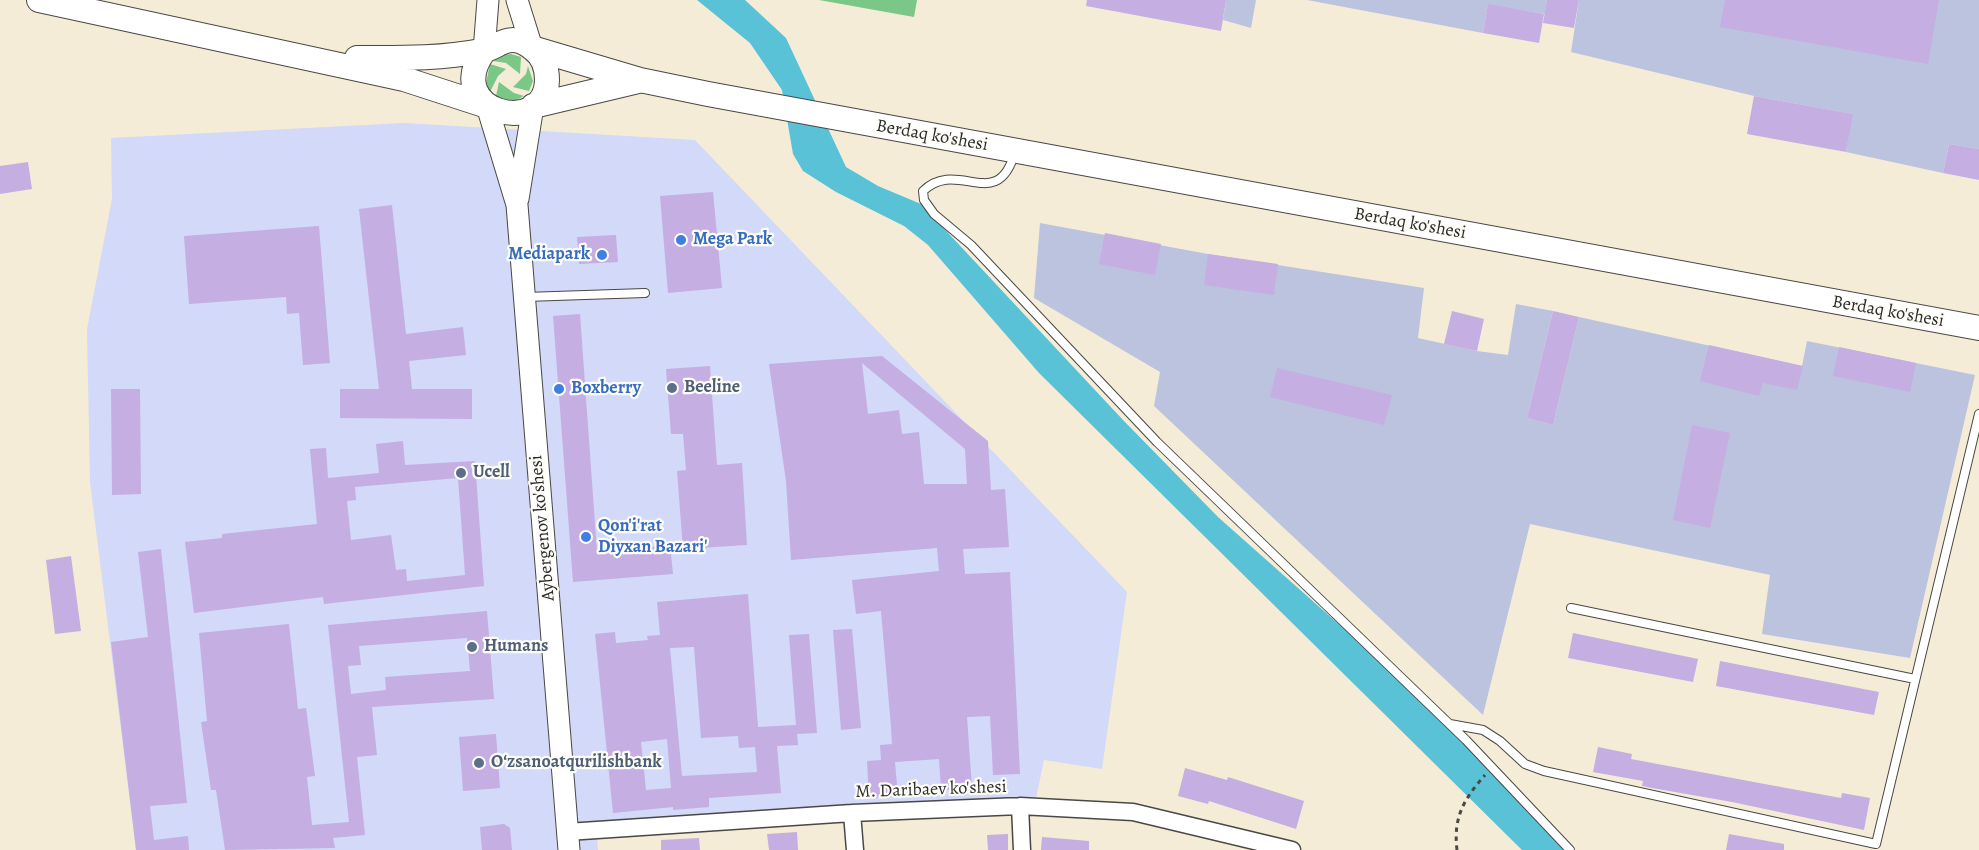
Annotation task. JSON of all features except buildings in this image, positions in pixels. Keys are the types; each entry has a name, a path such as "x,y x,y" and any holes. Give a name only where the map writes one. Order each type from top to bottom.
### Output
{"main road":[{"path":"39,0 404,79 510,114 533,106 640,80"},
{"path":"487,106 474,85 475,67 484,51 496,43 507,40 520,42 532,48 542,58 546,70 544,90 533,106"},
{"name":"Berdaq ko'shesi","path":"532,48 640,80 841,120 1979,328"},
{"path":"316,59 416,58 484,51"}],"street":[{"path":"484,51 488,0"},
{"path":"517,0 532,48"},
{"name":"Aybergenov ko'shesi","path":"487,106 517,205 568,841"},
{"name":"Aybergenov ko'shesi","path":"517,205 533,106"},
{"path":"1020,806 1022,850"},
{"name":"M. Daribaev ko'shesi","path":"568,841 852,813 1020,806 1133,812 1292,850"},
{"path":"852,813 855,850"}],"lane":[{"path":"1015,152 1011,164 996,182 989,185 956,178 933,182 923,191 924,200 934,214 986,260 1157,442 1449,724 1570,850"},
{"path":"525,297 645,293"},
{"path":"1449,724 1483,730 1500,741 1525,764 1544,771 1876,844 1979,414"},
{"path":"1571,608 1915,679"}],"path":[{"path":"1457,850 1456,838 1463,801 1492,767"}],"shaded area":[{"path":"1226,0 1256,0 1251,28 1223,20"},
{"path":"1307,0 1547,0 1545,14 1488,5 1483,33"},
{"path":"1579,0 1979,0 1979,149 1949,144 1943,173 1846,152 1852,114 1754,96 1571,52"},
{"name":"Qon'i'rat Diyxan Bazari'","path":"404,123 695,140 1127,592 1102,769 1044,760 1033,813 597,832 598,850 136,850 90,482 87,329 112,199 111,138"},
{"path":"1040,223 1208,254 1424,288 1418,338 1477,351 1508,355 1516,304 1553,311 1527,418 1553,425 1579,317 1802,366 1807,341 1975,375 1910,658 1762,634 1770,575 1530,524 1483,715 1154,406 1160,372 1034,298"}],"green space":[{"path":"819,0 917,0 914,17"},
{"path":"511,54 521,57 520,74 506,63 493,61 502,55"},
{"path":"490,64 506,69 498,76 490,92 486,83"},
{"path":"528,66 533,81 529,91 513,87 526,74"},
{"path":"499,82 514,93 524,96 513,102 496,96"}],"water":[{"path":"697,0 745,0 786,38 846,167 878,186 921,204 1123,420 1218,517 1413,690 1570,850 1522,850 1039,373 928,245 904,226 836,192 803,171 793,154 782,90 750,43"}],"place":[{"name":"Mega Park","path":"681,240"},
{"name":"Mediapark","path":"602,255"},
{"name":"Beeline","path":"672,388"},
{"name":"Boxberry","path":"559,389"},
{"name":"Ucell","path":"461,473"},
{"name":"Qon'i'rat Diyxan Bazari'","path":"586,537"},
{"name":"Humans","path":"472,647"},
{"name":"Oʻzsanoatqurilishbank","path":"479,763"}]}
